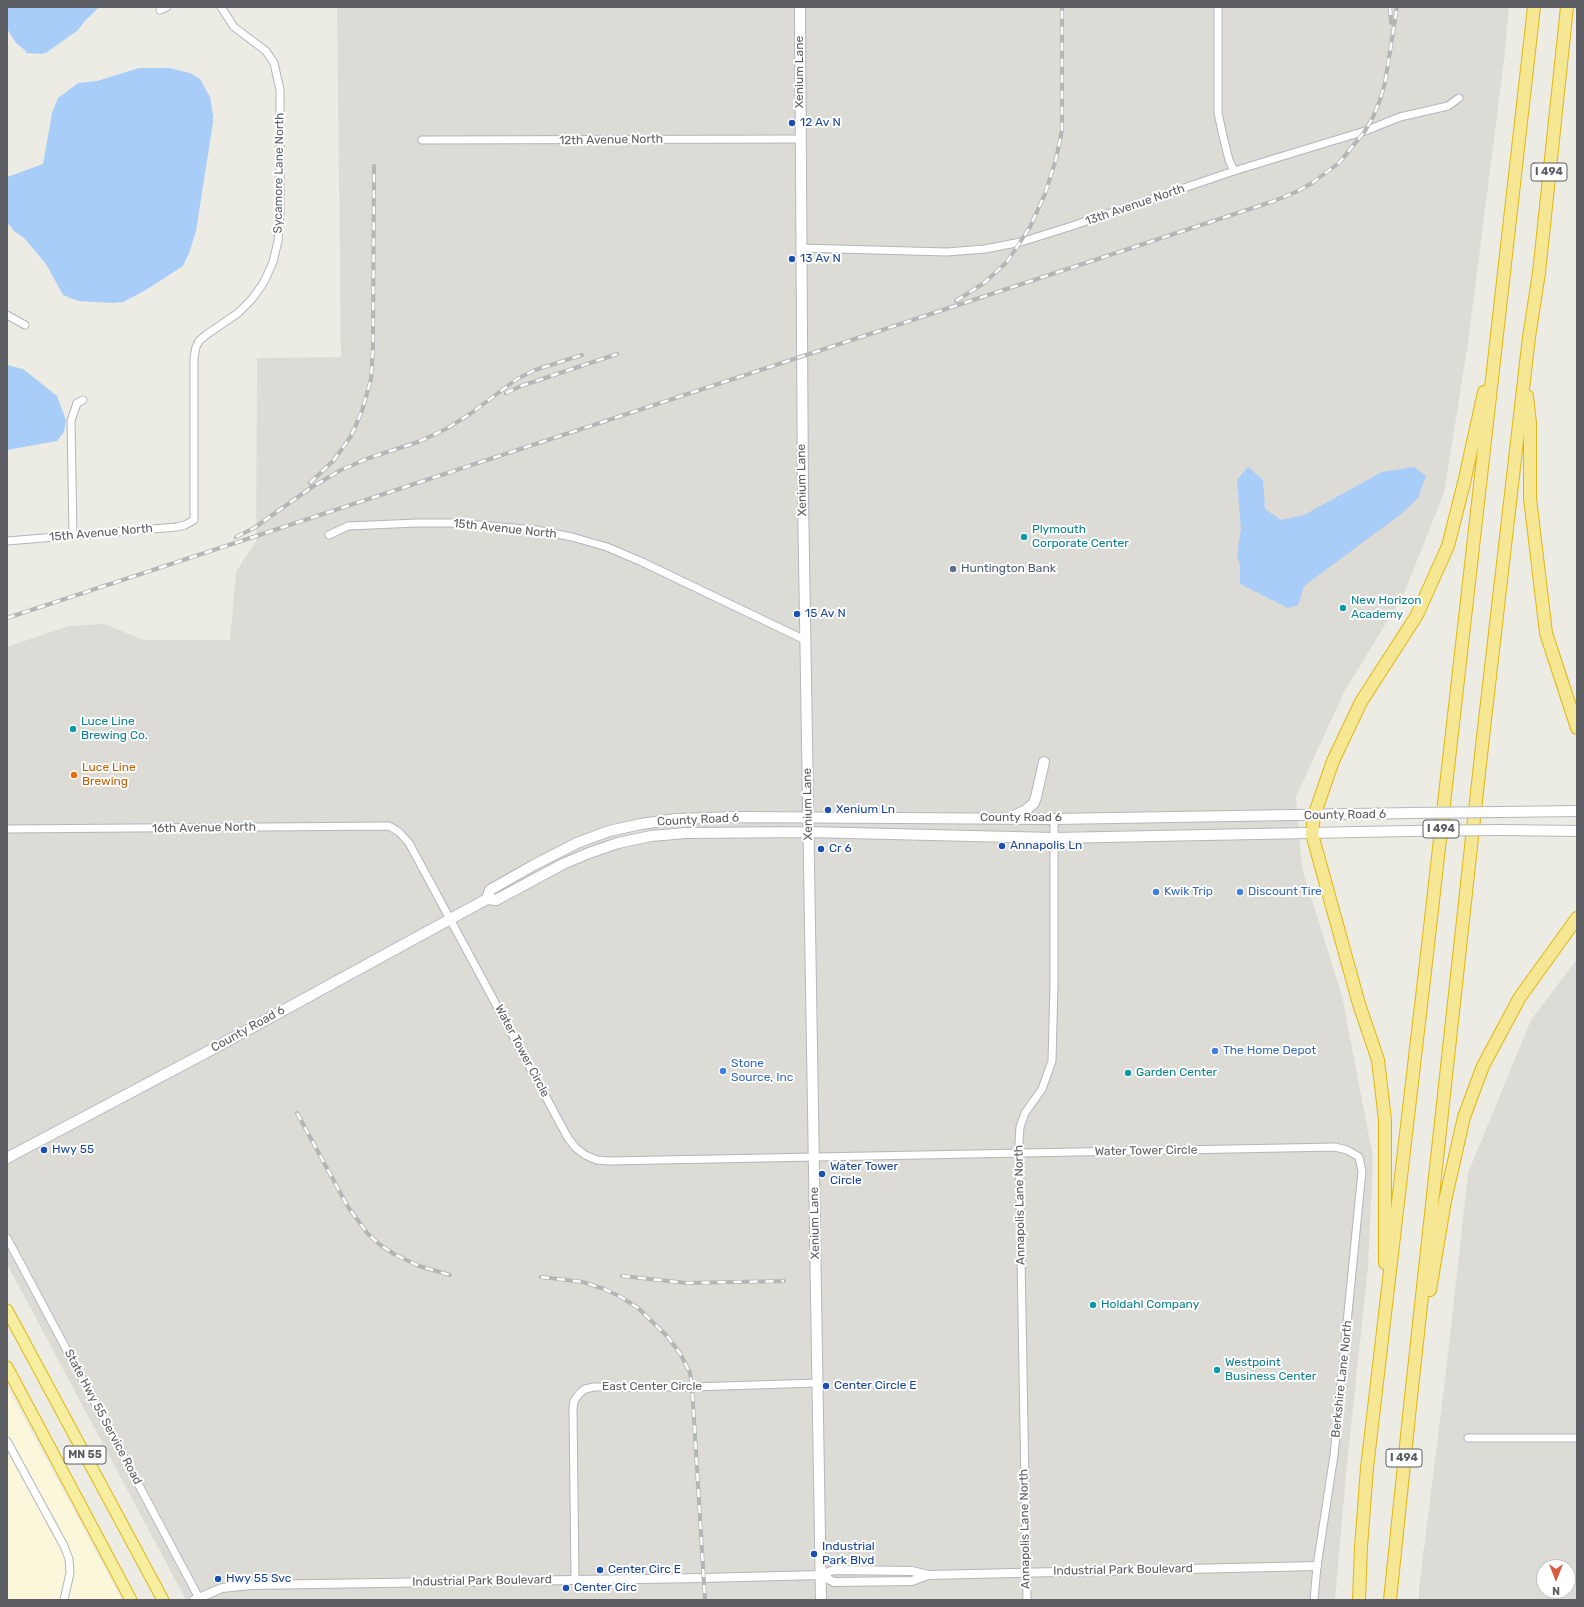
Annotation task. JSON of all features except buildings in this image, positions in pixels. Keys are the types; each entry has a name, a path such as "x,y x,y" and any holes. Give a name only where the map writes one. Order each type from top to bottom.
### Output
{"highway":[{"name":"I 494","path":"1359,1600 1361,1547 1367,1476 1534,7"},
{"name":"I 494","path":"1390,1600 1480,762 1525,370 1538,273 1567,7"},
{"path":"1383,1332 1385,1263 1385,1120 1378,1060 1359,1004 1312,834 1314,816 1333,761 1362,702 1417,615 1448,546 1464,483 1498,326"},
{"path":"1525,370 1530,423 1530,498 1546,633 1577,728"},
{"path":"1420,1317 1429,1294 1445,1201 1464,1117 1483,1066 1520,997 1577,918"},
{"name":"MN 55","path":"7,1310 164,1600"},
{"name":"MN 55","path":"7,1367 131,1600"}],"main road":[{"name":"Xenium Lane","path":"800,7 800,248 805,640 821,1600"},
{"path":"1010,818 1026,810 1034,802 1044,762"},
{"name":"County Road 6","path":"488,899 490,890 577,843 609,831 641,824 676,819 808,817 1054,819 1577,811"},
{"name":"County Road 6","path":"7,1158 488,899 496,900 563,864 589,853 618,843 651,836 686,833 808,832 1054,838 1409,831 1577,831"}],"street":[{"path":"160,10 167,7"},
{"name":"Sycamore Lane North","path":"194,520 194,358 196,347 199,341 206,335 238,313 252,299 264,282 273,262 278,241 280,212 280,90 274,63 266,51 234,27 221,7"},
{"path":"1218,7 1218,113 1229,160 1234,171"},
{"name":"13th Avenue North","path":"800,248 946,252 1005,246 1066,228 1234,171 1365,131 1400,117 1448,106 1460,98"},
{"name":"12th Avenue North","path":"422,140 800,138"},
{"path":"7,316 25,325"},
{"path":"73,535 71,421 77,403 83,400"},
{"name":"15th Avenue North","path":"7,541 177,527 185,526 194,520"},
{"name":"15th Avenue North","path":"329,535 348,526 425,523 496,526 536,530 572,537 607,548 640,561 805,640"},
{"name":"Annapolis Lane North","path":"1027,1600 1019,1154 1020,1127 1025,1114 1042,1089 1052,1061 1054,984 1054,819"},
{"name":"16th Avenue North","path":"7,829 389,826 399,832"},
{"name":"Water Tower Circle","path":"399,832 409,843 568,1138 576,1148 585,1155 597,1160 1019,1154 1335,1147 1347,1150 1358,1157"},
{"name":"Berkshire Lane North","path":"1314,1600 1317,1566 1334,1455 1351,1295 1362,1171 1358,1157"},
{"name":"State Hwy 55 Service Road","path":"7,1238 196,1599"},
{"name":"East Center Circle","path":"575,1580 573,1409 574,1401 585,1389 594,1387 692,1387 818,1383"},
{"path":"1468,1438 1577,1438"},
{"path":"7,1441 64,1546 69,1559 70,1573 64,1600"},
{"name":"Industrial Park Boulevard","path":"196,1599 222,1588 251,1585 575,1580 820,1574 838,1570 912,1571 928,1575 1317,1566"},
{"name":"Industrial Park Boulevard","path":"820,1574 834,1582 912,1581 928,1575"}],"shaded area":[{"path":"337,7 1509,7 1504,61 1468,343 1444,493 1403,596 1345,690 1296,797 1302,868 1342,996 1373,1157 1368,1268 1347,1464 1335,1600 186,1600 7,1264 7,647 69,626 104,624 144,640 230,640 236,572 256,541 257,358 341,357"},
{"path":"1577,959 1577,1600 1419,1600 1419,1588 1446,1371 1468,1173 1531,1020"},
{"path":"7,1387 122,1600 7,1600"}],"water":[{"path":"7,7 99,7 78,30 46,53 41,54 26,53 26,51 16,43 7,29"},
{"path":"139,68 169,68 190,73 200,79 210,97 213,122 196,231 183,266 146,290 123,302 113,303 78,301 63,295 46,264 24,238 14,231 7,222 7,177 43,164 52,113 58,98 78,83 97,81"},
{"path":"7,365 23,369 57,396 66,420 64,432 57,441 7,450"},
{"path":"1248,467 1263,480 1265,509 1281,520 1304,515 1382,472 1414,467 1426,476 1418,498 1401,514 1304,586 1298,605 1288,608 1240,584 1240,566 1237,555 1241,529 1237,480"}],"railway":[{"path":"956,301 984,283 1007,262 1030,227 1045,194 1056,159 1062,130 1062,7"},
{"path":"1390,7 1391,23"},
{"path":"7,618 1274,201 1296,192 1312,183 1339,163 1365,131 1373,117 1385,83 1397,7"},
{"path":"310,483 334,460 351,436 362,411 371,379 373,347 374,166"},
{"path":"506,393 521,386 617,354"},
{"path":"236,537 254,528 312,487 341,470 369,458 418,442 446,429 470,414 517,379 535,370 582,355"},
{"path":"297,1113 348,1207 368,1234 379,1244 394,1254 419,1266 450,1275"},
{"path":"622,1276 687,1283 784,1281"},
{"path":"541,1277 583,1282 621,1297 638,1308 668,1337 681,1355 690,1373 692,1387 705,1600"}],"place":[{"name":"12 Av N","path":"792,123"},
{"name":"13 Av N","path":"792,259"},
{"name":"Plymouth Corporate Center","path":"1024,537"},
{"name":"Huntington Bank","path":"953,569"},
{"name":"New Horizon Academy","path":"1343,608"},
{"name":"15 Av N","path":"797,614"},
{"name":"Luce Line Brewing Co.","path":"73,729"},
{"name":"Luce Line Brewing","path":"74,775"},
{"name":"Xenium Ln","path":"828,810"},
{"name":"Annapolis Ln","path":"1002,846"},
{"name":"Cr 6","path":"821,849"},
{"name":"Kwik Trip","path":"1156,892"},
{"name":"Discount Tire","path":"1240,892"},
{"name":"The Home Depot","path":"1215,1051"},
{"name":"Stone Source, Inc","path":"723,1071"},
{"name":"Garden Center","path":"1128,1073"},
{"name":"Hwy 55","path":"44,1150"},
{"name":"Water Tower Circle","path":"822,1174"},
{"name":"Holdahl Company","path":"1093,1305"},
{"name":"Westpoint Business Center","path":"1217,1370"},
{"name":"Center Circle E","path":"826,1386"},
{"name":"Industrial Park Blvd","path":"814,1554"},
{"name":"Center Circ E","path":"600,1570"},
{"name":"Hwy 55 Svc","path":"218,1579"},
{"name":"Center Circ","path":"566,1588"}]}
